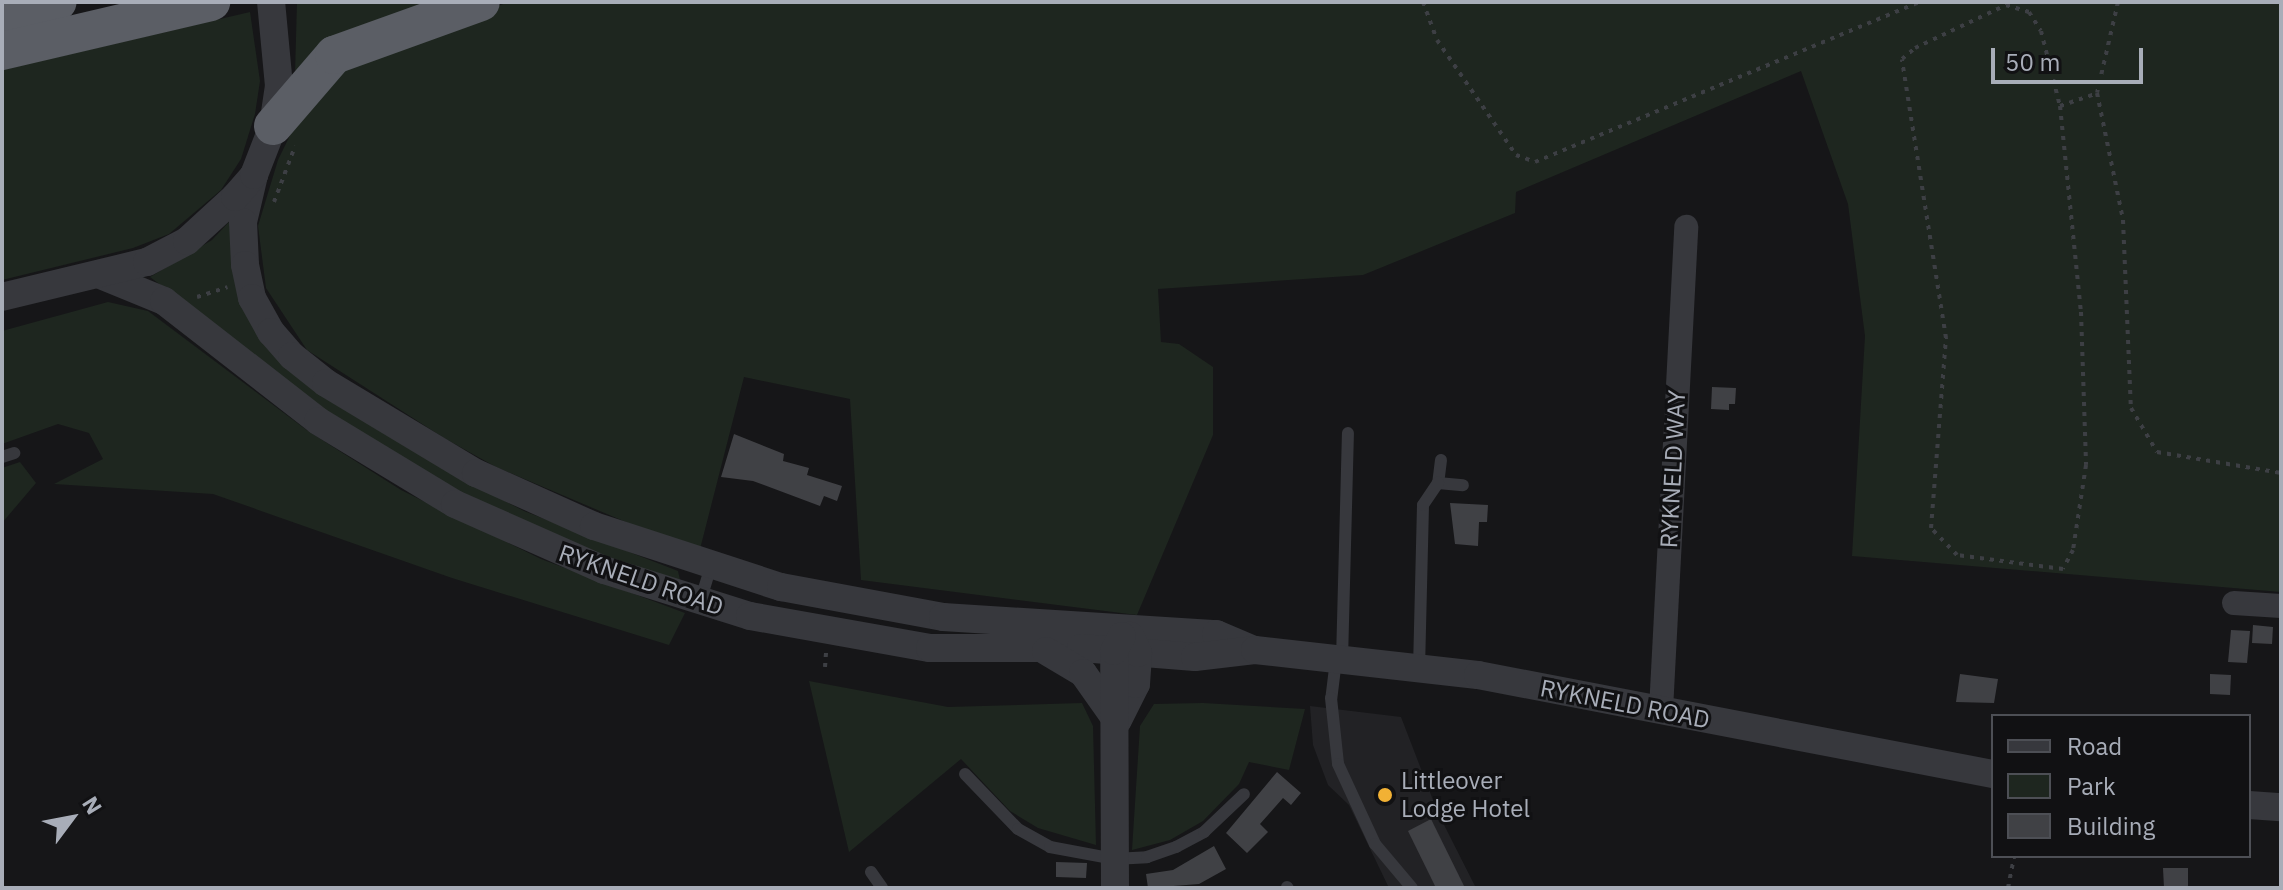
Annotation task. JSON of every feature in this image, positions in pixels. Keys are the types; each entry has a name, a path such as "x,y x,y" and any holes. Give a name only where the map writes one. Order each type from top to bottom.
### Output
{"highway":[{"path":"2,15 58,2"},
{"path":"2,51 211,2"},
{"path":"273,126 334,55 481,2"}],"street":[{"name":"RYKNELD ROAD","path":"273,10 279,86 273,126 254,175 243,222 248,281 258,313 292,356 356,403 476,473 594,526 711,567 810,593 943,617 1195,657 1255,650 1419,669 1661,710 1991,774"},
{"path":"2,310 14,296 103,276 147,262 187,241 254,175"},
{"name":"RYKNELD WAY","path":"1661,710 1686,227"},
{"name":"RYKNELD ROAD","path":"103,276 164,301 318,421 455,504 527,539 700,602 800,629 930,648 1045,651 1126,644"},
{"path":"2234,603 2281,606"},
{"path":"1115,888 1117,721 1136,684 1126,644"},
{"path":"1045,651 1083,673 1117,721"},
{"path":"2251,805 2281,807 2281,797"}],"lane":[{"path":"1348,433 1339,660 1331,698 1338,764 1375,844 1412,888"},
{"path":"1419,669 1423,505 1438,483 1441,460"},
{"path":"1438,483 1463,485"},
{"path":"700,602 711,567"},
{"path":"800,629 810,593"},
{"path":"965,774 1018,829 1050,847 1114,859 1147,857 1176,847 1204,832 1244,794"},
{"path":"871,872 882,888"}],"path":[{"path":"1423,2 1437,40 1516,155 1535,162 1919,2"},
{"path":"2118,2 2097,93 2123,220 2131,408 2157,452 2281,473"},
{"path":"2006,5 2029,12 2041,31 2060,106 2081,312 2086,465 2073,550 2063,569 1957,555 1931,528 1946,338 1902,59 1915,48 2006,5"},
{"path":"2060,106 2097,93"},
{"path":"2008,888 2014,858"}],"shaded area":[{"name":"Littleover Lodge Hotel","path":"1310,706 1401,717 1438,813 1476,888 1389,888 1349,805 1328,785 1313,745"}],"green space":[{"path":"297,2 455,2 295,74"},
{"path":"509,2 2281,2 2281,592 1852,556 1865,336 1848,204 1801,71 1516,192 1515,213 1363,275 1158,289 1161,342 1179,344 1213,367 1213,435 1137,615 861,580 850,399 744,377 699,553 496,467 444,438 307,350 266,288 258,226 278,160 295,125 338,69 369,51"},
{"path":"250,12 260,81 255,114 241,159 221,190 169,234 133,248 2,280 2,70"},
{"path":"229,222 241,303 449,472 524,511 678,571 680,580 649,575 497,511 428,474 342,423 150,277 212,240"},
{"path":"108,302 148,311 308,431 401,490 541,559 685,613 669,645 452,578 213,494 54,484 103,459 89,433 58,424 2,444 2,331"},
{"path":"20,462 36,483 2,523 2,468"},
{"path":"809,681 948,707 1082,703 1093,726 1096,845 1038,828 1010,811 961,759 849,852"},
{"path":"1203,703 1305,709 1289,770 1249,762 1239,784 1203,821 1170,840 1132,850 1140,726 1154,704"}],"building":[{"path":"1712,387 1736,388 1735,404 1729,404 1729,410 1711,409"},
{"path":"734,434 784,454 783,461 809,468 807,475 842,486 837,501 824,496 820,506 753,481 721,477"},
{"path":"1450,503 1488,505 1487,522 1479,522 1478,546 1455,544"},
{"path":"2253,625 2273,627 2272,644 2252,643"},
{"path":"2231,630 2250,631 2247,663 2228,662"},
{"path":"1960,674 1998,679 1994,703 1956,702"},
{"path":"2210,674 2231,675 2230,695 2210,694"},
{"path":"1277,772 1301,793 1291,805 1283,798 1260,824 1268,832 1247,853 1226,833"},
{"path":"1431,819 1465,888 1436,888 1408,831"},
{"path":"1214,846 1226,869 1199,884 1148,888 1146,874 1173,870"},
{"path":"1056,862 1087,863 1086,878 1056,877"},
{"path":"2163,868 2188,868 2188,888 2164,888"}],"place":[{"name":"Littleover Lodge Hotel","path":"1385,795"}]}
